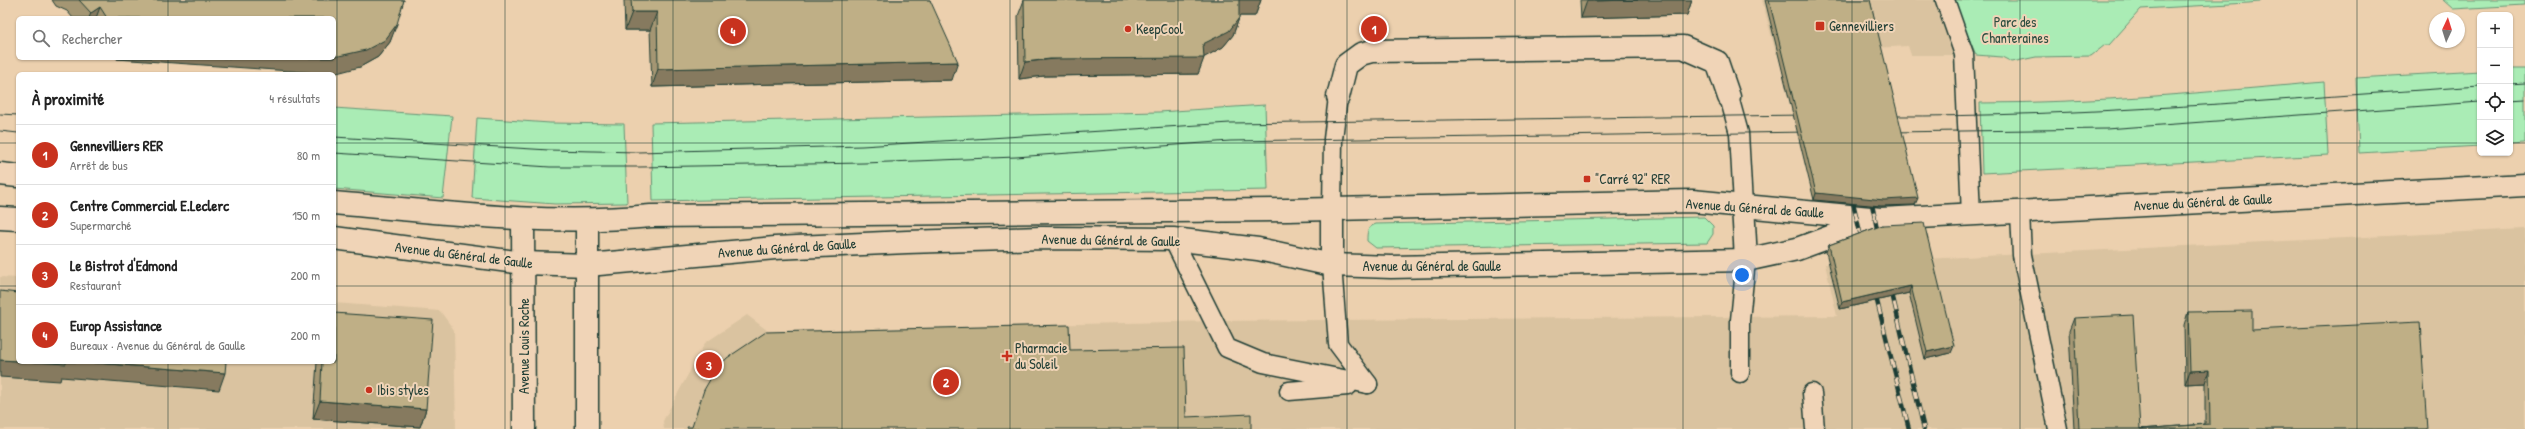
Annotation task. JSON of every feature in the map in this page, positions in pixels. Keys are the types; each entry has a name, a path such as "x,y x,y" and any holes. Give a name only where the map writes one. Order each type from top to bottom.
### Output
{"main road":[{"path":"1338,97 1346,65 1361,54 1372,51 1605,47 1683,48 1717,62 1729,97"},
{"path":"0,174 16,176"},
{"name":"Avenue du Général de Gaulle","path":"336,203 523,220 587,221 683,216 1332,209 1692,201 1881,219 2020,213 2525,185"},
{"path":"1743,205 1746,260"},
{"path":"1332,209 1332,264"},
{"path":"0,218 16,219"},
{"name":"Avenue du Général de Gaulle","path":"336,238 523,263 588,265 775,248 908,242 1041,238 1173,239 1258,249 1332,264 1391,268 1746,260 1797,249 1881,219"},
{"name":"Avenue Louis Roche","path":"523,220 525,304 524,429"},
{"path":"587,221 587,429"}],"lane":[{"path":"1945,0 1964,54 1971,215"},
{"path":"1332,209 1333,139 1338,97"},
{"path":"1729,97 1739,133 1743,205"},
{"path":"2020,213 2022,255 2058,429"},
{"path":"1173,239 1227,348 1264,363 1368,384"},
{"path":"1740,373 1740,320 1746,260"},
{"path":"1332,264 1338,344 1368,384"},
{"path":"1289,391 1368,384"},
{"path":"1812,393 1815,429"}],"shaded area":[{"path":"1762,0 1953,0 1976,55 1911,55 1908,46 1776,54"},
{"path":"2525,229 2525,429 664,429 663,421 705,343 747,315 768,331 1216,321 1837,316 1825,264"},
{"path":"0,277 16,278 16,364 336,364 336,303 440,311 454,330 456,429 0,429"}],"green space":[{"name":"Parc des Chanteraines","path":"1953,0 2262,0 2260,2 2248,3 2141,9 2109,45 2105,45 2091,56 2036,57 2012,62 2002,57 1976,55"},
{"path":"2443,0 2525,0 2525,5 2453,9"},
{"path":"2513,69 2525,69 2525,143 2513,144"},
{"path":"2477,71 2477,146 2359,153 2356,78"},
{"path":"2324,82 2328,155 1982,173 1980,103 2023,103 2109,99"},
{"path":"1265,105 1268,190 653,201 651,123 1159,112"},
{"path":"336,108 452,116 443,198 336,189"},
{"path":"477,118 550,123 624,124 627,203 555,204 472,198"},
{"path":"1704,217 1713,226 1713,234 1707,243 1376,248 1367,241 1368,230 1376,224"}],"building":[{"path":"79,0 404,0 397,24 385,40 366,50 339,56 336,56 336,16 106,16 100,7 91,13"},
{"path":"631,0 930,0 958,62 658,69 657,12 632,12"},
{"path":"1024,0 1239,0 1239,18 1229,31 1203,44 1204,58 1050,59 1025,62"},
{"path":"1587,0 1638,0 1587,1"},
{"path":"1769,0 1870,0 1918,198 1884,200 1816,193"},
{"path":"1924,223 1954,346 1927,352 1911,286 1842,302 1829,245 1883,225"},
{"path":"0,291 16,293 16,361 0,360"},
{"path":"2252,311 2252,330 2420,322 2427,429 2140,429 2210,424 2209,370 2190,371 2188,312"},
{"name":"Ibis styles","path":"336,313 433,320 426,409 320,401 322,364 336,364"},
{"path":"2133,315 2140,429 2079,429 2074,318"},
{"path":"1069,325 1070,350 1184,348 1186,417 1251,414 1251,429 688,429 687,427 692,427 704,390 715,371 727,358 766,332"},
{"path":"110,364 226,364 225,373"}],"tram line":[{"path":"2513,84 2525,83"},
{"path":"1887,116 2035,114 2184,106 2477,86"},
{"path":"2513,100 2525,99"},
{"path":"1891,132 2106,129 2477,102"},
{"path":"0,114 16,115"},
{"path":"336,137 549,150 638,152 862,146 1230,123 1805,115"},
{"path":"0,131 16,133"},
{"path":"336,153 550,167 640,167 864,163 1016,157 1230,141 1809,132"}],"railway":[{"path":"1851,194 1863,245"},
{"path":"1870,195 1879,238"},
{"path":"1890,285 1924,429"},
{"path":"1874,289 1909,429"}],"place":[{"name":"Gennevilliers","path":"1820,26"},
{"name":"KeepCool","path":"1128,29"},
{"name":"Gennevilliers RER","path":"1374,29"},
{"name":"Europ Assistance","path":"733,31"},
{"name":"\"Carré 92\" RER","path":"1587,179"},
{"name":"Pharmacie du Soleil","path":"1007,356"},
{"name":"Le Bistrot d'Edmond","path":"709,365"},
{"name":"Centre Commercial E.Leclerc","path":"946,382"},
{"name":"Ibis styles","path":"369,390"}]}
